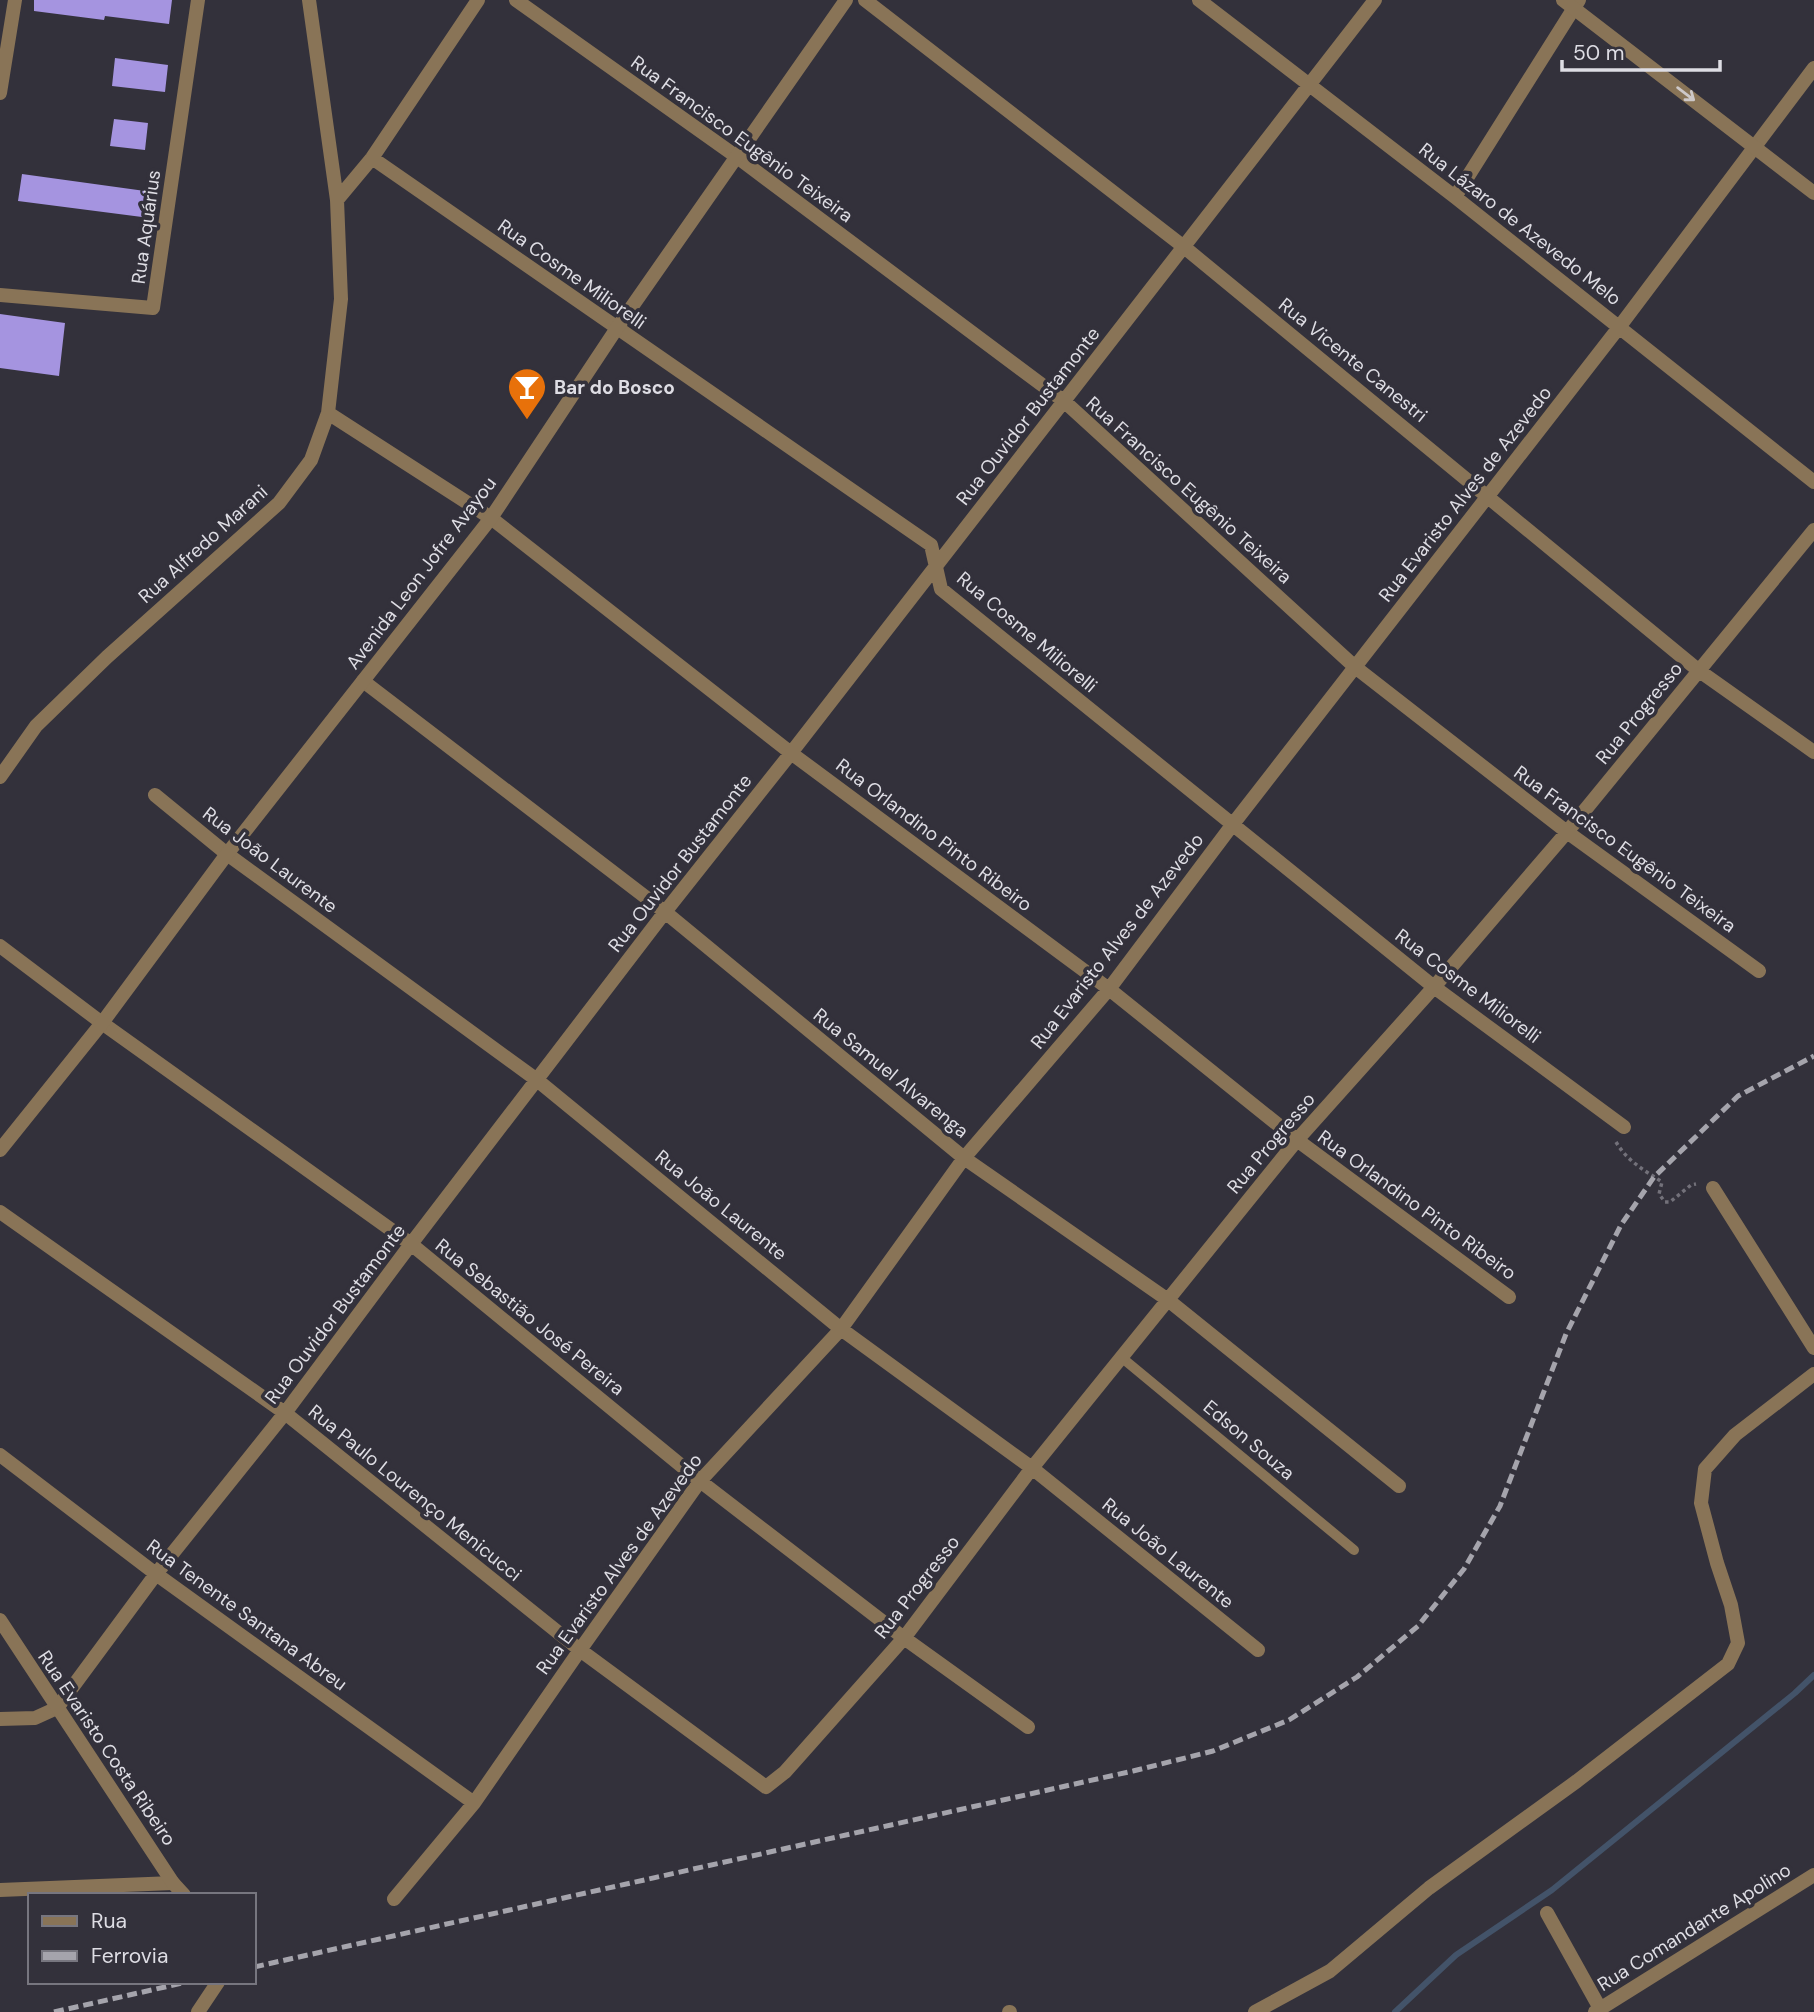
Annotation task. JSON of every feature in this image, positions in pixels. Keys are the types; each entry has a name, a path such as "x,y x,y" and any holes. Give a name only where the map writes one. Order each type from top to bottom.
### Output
{"street":[{"path":"0,93 15,0"},
{"name":"Rua Aquárius","path":"0,295 153,308 198,0"},
{"name":"Rua Alfredo Marani","path":"0,777 36,726 107,657 279,503 311,460 328,413 341,299 337,200 309,0"},
{"path":"337,200 372,158 478,0"},
{"name":"Rua Francisco Eugênio Teixeira","path":"516,0 737,157 1065,402 1355,667 1567,832 1759,971"},
{"name":"Avenida Leon Jofre Avayou","path":"0,1150 102,1023 227,854 491,518 617,328 846,0"},
{"name":"Rua Vicente Canestri","path":"865,0 1184,247 1698,670 1814,752"},
{"name":"Rua Lázaro de Azevedo Melo","path":"1199,0 1620,326 1814,482"},
{"name":"Rua Ouvidor Bustamonte","path":"57,1708 156,1574 285,1413 665,912 792,753 1375,0"},
{"path":"1455,197 1571,3 1814,193"},
{"name":"Rua Evaristo Alves de Azevedo","path":"394,1899 474,1803 700,1481 841,1329 964,1158 1109,989 1233,824 1620,326 1814,68"},
{"name":"Rua Cosme Miliorelli","path":"372,158 931,545 941,589 1434,987 1624,1127"},
{"name":"Rua Orlandino Pinto Ribeiro","path":"328,413 491,518 792,753 1109,989 1297,1140 1509,1297"},
{"name":"Rua Progresso","path":"766,1787 785,1772 904,1638 1032,1468 1297,1140 1434,987 1567,832 1814,530"},
{"name":"Rua Samuel Alvarenga","path":"363,681 665,912 964,1158 1168,1300 1399,1486"},
{"name":"Rua João Laurente","path":"155,795 227,854 537,1080 841,1329 1032,1468 1258,1650"},
{"name":"Rua Sebastião José Pereira","path":"0,946 102,1023 411,1244 700,1481 904,1638 1028,1727"},
{"path":"1713,1188 1814,1348"},
{"name":"Rua Paulo Lourenço Menicucci","path":"0,1212 285,1413 580,1650 766,1787"},
{"path":"1255,2012 1330,1971 1429,1888 1577,1782 1728,1664 1738,1643 1731,1605 1701,1503 1705,1469 1735,1435 1814,1374"},
{"name":"Rua Tenente Santana Abreu","path":"0,1455 156,1574 474,1803"},
{"name":"Rua Evaristo Costa Ribeiro","path":"0,1620 182,1893"},
{"path":"0,1719 36,1718 57,1708"},
{"name":"Rua Comandante Apolino","path":"1599,2011 1814,1875"},
{"path":"0,1889 173,1883"},
{"path":"1547,1913 1599,2011"},
{"path":"198,2012 217,1984"}],"lane":[{"name":"Edson Souza","path":"1121,1357 1354,1550"}],"path":[{"path":"1615,1140 1621,1152 1637,1167 1662,1182 1659,1194 1665,1202 1671,1202 1691,1185 1703,1182 1713,1188"}],"building":[{"path":"34,0 172,0 169,24 105,16 104,20 34,11"},
{"path":"115,58 168,65 165,92 112,86"},
{"path":"114,119 148,123 145,150 110,146"},
{"path":"22,174 145,191 142,217 18,201"},
{"path":"0,314 65,323 59,376 0,368"}],"waterway":[{"path":"1395,2012 1456,1955 1552,1890 1814,1675"}],"railway":[{"path":"256,1967 1133,1771 1213,1751 1289,1720 1357,1677 1418,1626 1464,1569 1500,1506 1566,1334 1621,1225 1654,1177 1738,1096 1814,1056"},
{"path":"54,2012 178,1984"}],"place":[{"name":"Bar do Bosco","path":"527,421"}]}
